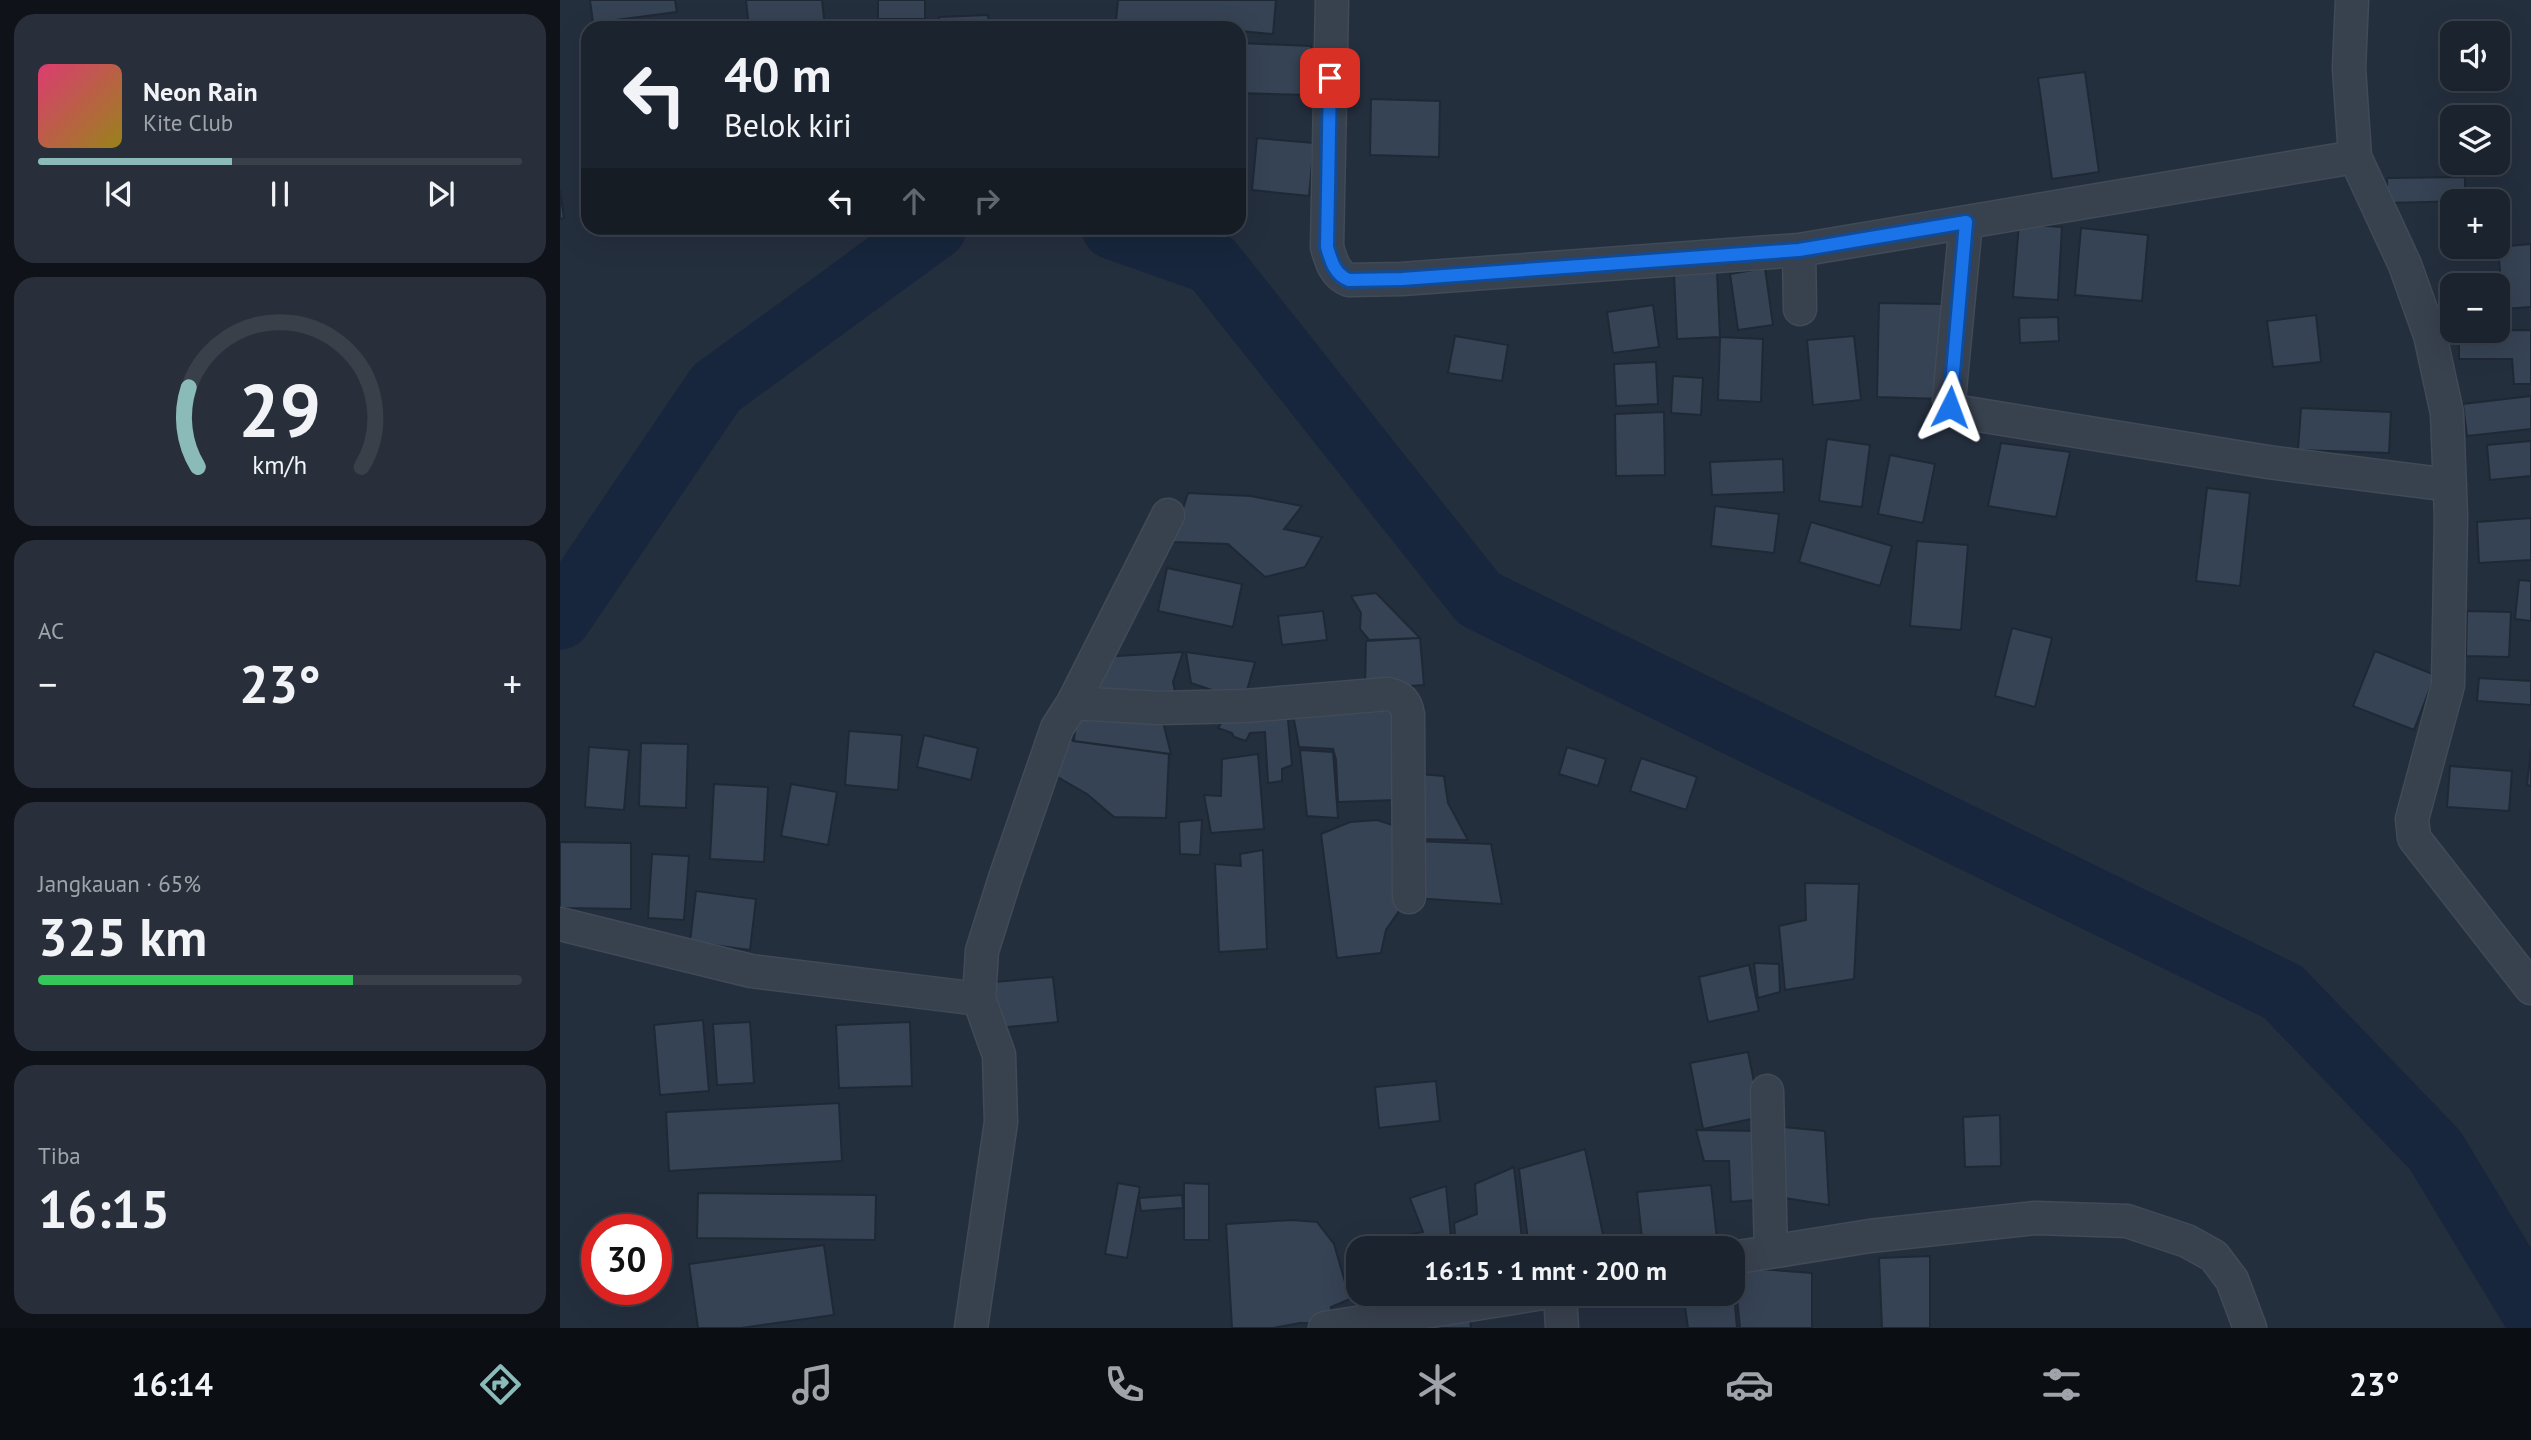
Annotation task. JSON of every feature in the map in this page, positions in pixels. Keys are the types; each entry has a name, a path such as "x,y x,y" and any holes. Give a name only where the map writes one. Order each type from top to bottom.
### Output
{"street":[{"path":"1332,0 1327,247 1334,268 1344,278 1383,280 1799,250 2355,158"},
{"path":"2351,0 2349,68 2355,158 2405,265 2430,335 2447,413 2450,485 2448,685 2412,819 2412,829 2414,838 2531,988"},
{"path":"1966,222 1949,400 1954,411 2267,461 2450,485"},
{"path":"1799,250 1800,309"},
{"path":"971,1328 1001,1122 999,1055 979,999 982,951 1004,878 1057,728 1073,703 1168,515"},
{"path":"1073,703 1159,708 1245,706 1388,694 1398,697 1407,705 1408,715 1409,897"},
{"path":"560,924 751,971 979,999"},
{"path":"1767,1091 1771,1252"},
{"path":"1745,1256 1870,1236 2036,1218 2127,1221 2187,1241 2214,1256 2232,1280 2250,1328"},
{"path":"1325,1328 1462,1306"},
{"path":"1561,1306 1562,1328"}],"building":[{"path":"590,0 675,0 677,12 593,21"},
{"path":"746,0 822,0 824,21 748,21"},
{"path":"878,0 925,0 925,19 878,19"},
{"path":"1118,0 1276,0 1273,34 1246,32 1246,21 1116,20"},
{"path":"988,15 988,21 939,21 939,17"},
{"path":"1246,43 1311,46 1309,95 1246,93"},
{"path":"2085,72 2099,172 2052,179 2038,78"},
{"path":"1371,99 1440,101 1439,157 1370,155"},
{"path":"1257,138 1314,143 1309,196 1252,190"},
{"path":"2465,177 2465,189 2440,189 2440,202 2387,203 2387,178"},
{"path":"560,190 564,218 560,219"},
{"path":"2019,224 2062,227 2058,300 2013,297"},
{"path":"2081,228 2148,235 2142,301 2075,295"},
{"path":"2531,244 2531,307 2510,308 2510,273 2500,273 2499,259 2510,259 2510,246"},
{"path":"1765,268 1773,325 1738,330 1730,274"},
{"path":"1717,272 1720,337 1677,339 1674,274"},
{"path":"1879,303 1945,304 1943,399 1877,397"},
{"path":"1653,305 1659,347 1613,353 1607,312"},
{"path":"2316,315 2321,362 2273,367 2267,321"},
{"path":"2058,317 2059,341 2020,343 2019,318"},
{"path":"2510,330 2531,330 2531,384 2514,384 2512,359 2459,359 2459,343 2510,343"},
{"path":"1455,336 1508,345 1502,381 1448,373"},
{"path":"1854,336 1861,400 1813,405 1807,340"},
{"path":"1720,337 1763,339 1761,402 1718,400"},
{"path":"1656,362 1658,404 1616,406 1614,364"},
{"path":"1673,376 1703,378 1701,415 1671,413"},
{"path":"2531,396 2531,429 2467,436 2463,404"},
{"path":"2301,408 2391,412 2389,453 2298,450"},
{"path":"1664,412 1665,475 1616,476 1615,414"},
{"path":"1827,439 1870,445 1862,507 1819,501"},
{"path":"2531,441 2531,476 2490,480 2487,445"},
{"path":"2001,443 2070,452 2056,517 1988,506"},
{"path":"1890,455 1935,464 1923,523 1878,514"},
{"path":"1783,459 1784,492 1712,495 1710,462"},
{"path":"2207,488 2250,493 2240,586 2196,581"},
{"path":"1188,493 1251,496 1302,506 1284,529 1322,537 1305,567 1265,577 1228,544 1172,542"},
{"path":"1715,506 1779,514 1774,553 1711,546"},
{"path":"2531,518 2531,560 2479,563 2477,522"},
{"path":"1811,522 1892,546 1880,586 1799,562"},
{"path":"1917,541 1968,545 1961,630 1910,626"},
{"path":"1167,568 1242,584 1233,627 1158,611"},
{"path":"2519,580 2531,581 2531,621 2515,619"},
{"path":"1376,593 1420,638 1369,640 1360,629 1361,613 1351,596"},
{"path":"1323,611 1327,640 1282,645 1278,616"},
{"path":"2467,611 2511,612 2509,657 2466,656"},
{"path":"2012,628 2052,638 2035,707 1995,696"},
{"path":"1420,638 1424,685 1365,689 1366,641"},
{"path":"2375,651 2435,675 2414,730 2353,706"},
{"path":"1183,652 1173,682 1178,704 1099,702 1101,657"},
{"path":"1186,652 1255,662 1244,701 1191,683"},
{"path":"2479,678 2531,681 2531,705 2477,701"},
{"path":"1384,701 1386,711 1397,710 1397,800 1338,802 1333,749 1299,747 1292,709"},
{"path":"1287,708 1292,765 1282,769 1282,781 1268,783 1265,732 1250,733 1246,741 1218,728 1229,712"},
{"path":"1077,710 1160,710 1171,754 1074,741"},
{"path":"849,731 902,735 898,790 845,785"},
{"path":"1062,731 1073,741 1169,754 1166,818 1114,817 1087,794 1047,771"},
{"path":"924,735 978,748 971,780 917,767"},
{"path":"641,743 688,744 686,808 639,806"},
{"path":"589,747 629,750 624,810 585,807"},
{"path":"1567,747 1606,759 1598,786 1559,774"},
{"path":"1300,750 1333,752 1338,818 1307,816"},
{"path":"2531,750 2531,786 2527,785"},
{"path":"1258,754 1264,829 1211,833 1204,795 1221,796 1222,759"},
{"path":"1641,758 1697,777 1686,810 1630,791"},
{"path":"2450,766 2512,771 2509,811 2447,807"},
{"path":"1419,774 1444,776 1448,803 1468,840 1415,839"},
{"path":"714,784 768,787 764,862 710,859"},
{"path":"791,784 837,792 828,845 781,836"},
{"path":"1202,820 1200,855 1180,854 1179,822"},
{"path":"1377,820 1399,827 1399,911 1386,930 1381,953 1337,958 1321,834 1350,822"},
{"path":"1415,841 1491,844 1502,904 1414,898"},
{"path":"560,842 631,843 631,909 560,908"},
{"path":"1263,850 1267,949 1219,952 1215,864 1241,866 1240,854"},
{"path":"652,854 689,856 684,920 648,918"},
{"path":"1805,883 1859,884 1854,979 1785,990 1779,926 1806,920"},
{"path":"696,891 756,899 750,950 690,942"},
{"path":"1754,963 1779,964 1780,992 1758,998"},
{"path":"1749,965 1759,1011 1708,1022 1699,977"},
{"path":"1053,977 1058,1022 997,1028 993,982"},
{"path":"703,1020 709,1091 660,1095 654,1025"},
{"path":"750,1022 754,1083 717,1085 713,1024"},
{"path":"910,1022 912,1086 839,1088 836,1025"},
{"path":"1748,1052 1761,1117 1703,1129 1690,1063"},
{"path":"1436,1081 1440,1121 1379,1128 1375,1087"},
{"path":"839,1103 842,1161 669,1171 666,1112"},
{"path":"2000,1115 2001,1166 1965,1167 1963,1117"},
{"path":"1773,1126 1825,1131 1829,1205 1778,1197"},
{"path":"1696,1130 1761,1131 1768,1199 1731,1202 1729,1161 1704,1161"},
{"path":"1585,1149 1603,1236 1527,1236 1519,1169"},
{"path":"1514,1167 1522,1236 1455,1236 1454,1223 1477,1214 1475,1184"},
{"path":"1118,1183 1140,1187 1127,1258 1105,1254"},
{"path":"1184,1183 1209,1184 1209,1240 1184,1240"},
{"path":"1711,1185 1717,1236 1642,1236 1637,1192"},
{"path":"1446,1186 1451,1236 1401,1236 1423,1232 1410,1198"},
{"path":"698,1193 876,1195 875,1240 697,1238"},
{"path":"1182,1195 1183,1208 1141,1211 1139,1198"},
{"path":"1292,1220 1317,1222 1334,1244 1346,1285 1346,1301 1331,1307 1335,1324 1300,1323 1273,1328 1232,1328 1226,1224"},
{"path":"824,1245 834,1315 741,1328 698,1328 689,1264"},
{"path":"1930,1256 1930,1328 1882,1328 1879,1258"},
{"path":"1745,1268 1812,1273 1812,1328 1740,1328 1738,1306 1745,1306"},
{"path":"1685,1306 1735,1306 1737,1328 1688,1328"},
{"path":"1470,1319 1471,1328 1441,1328 1440,1320"}],"waterway":[{"path":"560,618 716,388 925,235"},
{"path":"1133,235 1212,263 1479,599 2283,992 2435,1150 2531,1309"}],"route":[{"path":"1330,78 1327,247 1334,268 1349,280 1374,281 1799,250 1966,222 1950,407"}]}
